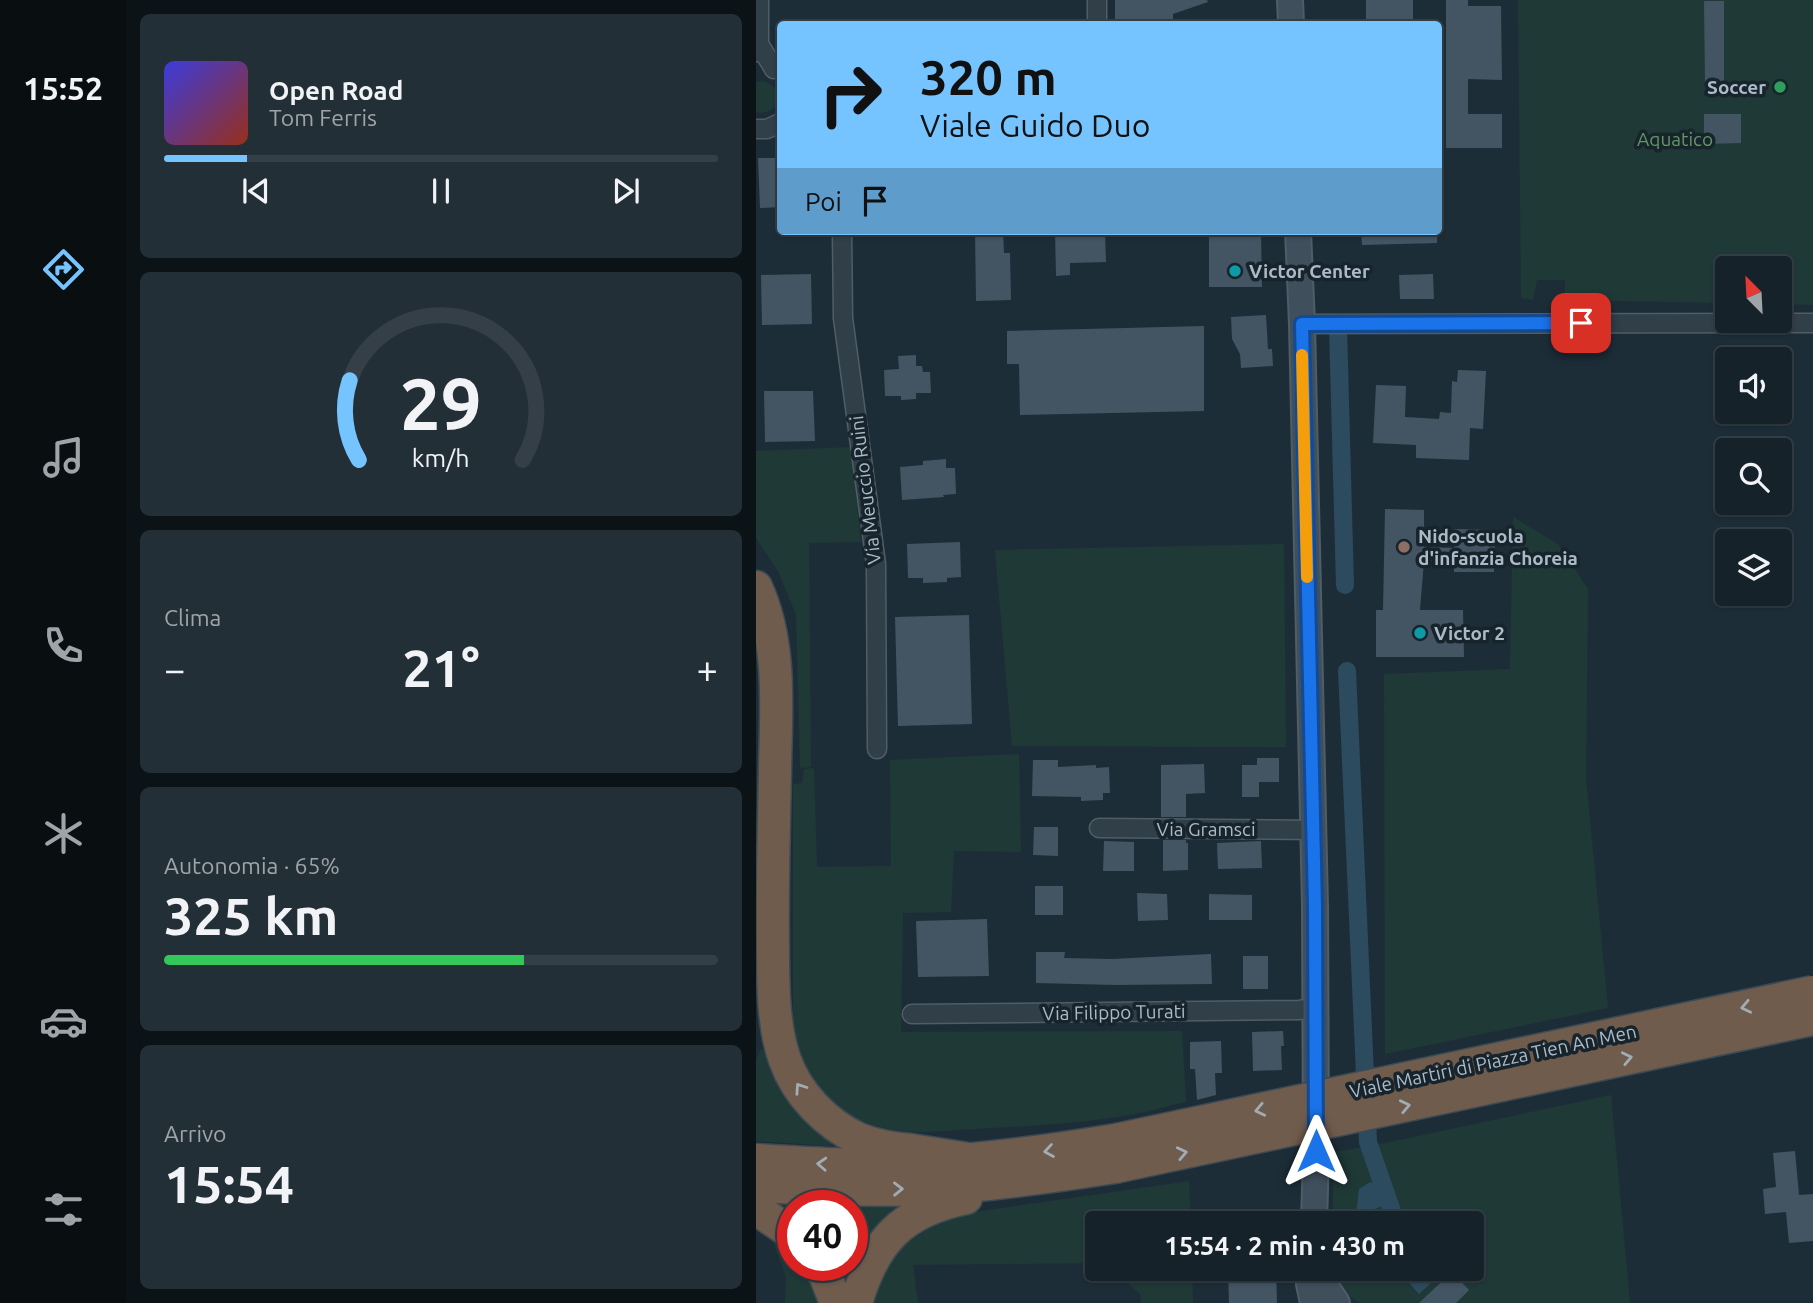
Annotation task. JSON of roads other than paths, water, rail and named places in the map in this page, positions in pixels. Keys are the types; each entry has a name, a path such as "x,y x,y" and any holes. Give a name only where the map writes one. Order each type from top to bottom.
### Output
{"highway":[{"path":"756,587 774,649 776,724 773,983 784,1057 801,1091 826,1117 844,1130 872,1144 890,1149 968,1159"},
{"path":"756,1031 773,983"},
{"name":"Viale Martiri di Piazza Tien An Men","path":"756,1186 855,1190 923,1189 1026,1180 1116,1154 1813,992"},
{"name":"Viale Martiri di Piazza Tien An Men","path":"756,1160 897,1164 1018,1156 1116,1154 1813,1018"},
{"path":"856,1303 868,1267 880,1247 897,1228 919,1213 942,1203 1026,1180"},
{"path":"756,1209 777,1223"},
{"path":"827,1281 836,1303"}],"street":[{"path":"758,0 758,48 770,70"},
{"path":"1097,0 1097,21"},
{"path":"1290,0 1290,21"},
{"path":"756,129 777,126"},
{"name":"Via Meuccio Ruini","path":"842,235 844,318 876,564 877,749"},
{"path":"1298,235 1316,1008 1314,1211"},
{"path":"1302,324 1813,323"},
{"name":"Via Gramsci","path":"1099,828 1313,830"},
{"name":"Via Filippo Turati","path":"912,1014 1316,1008"},
{"path":"1309,1281 1313,1303"},
{"path":"1324,1281 1337,1303"}],"water":[{"path":"1370,1182 1375,1184 1384,1205 1370,1211 1356,1211 1359,1189"},
{"path":"1408,1281 1433,1281 1419,1294"}],"waterway":[{"path":"1338,328 1345,585"},
{"path":"1347,671 1368,1142 1392,1211"}],"place":[{"name":"Soccer","path":"1780,87"},
{"name":"Victor Center","path":"1235,271"},
{"name":"Nido-scuola d'infanzia Choreia","path":"1404,547"},
{"name":"Victor 2","path":"1420,633"}],"park label":[{"name":"Aquatico","path":"1675,139"}]}
